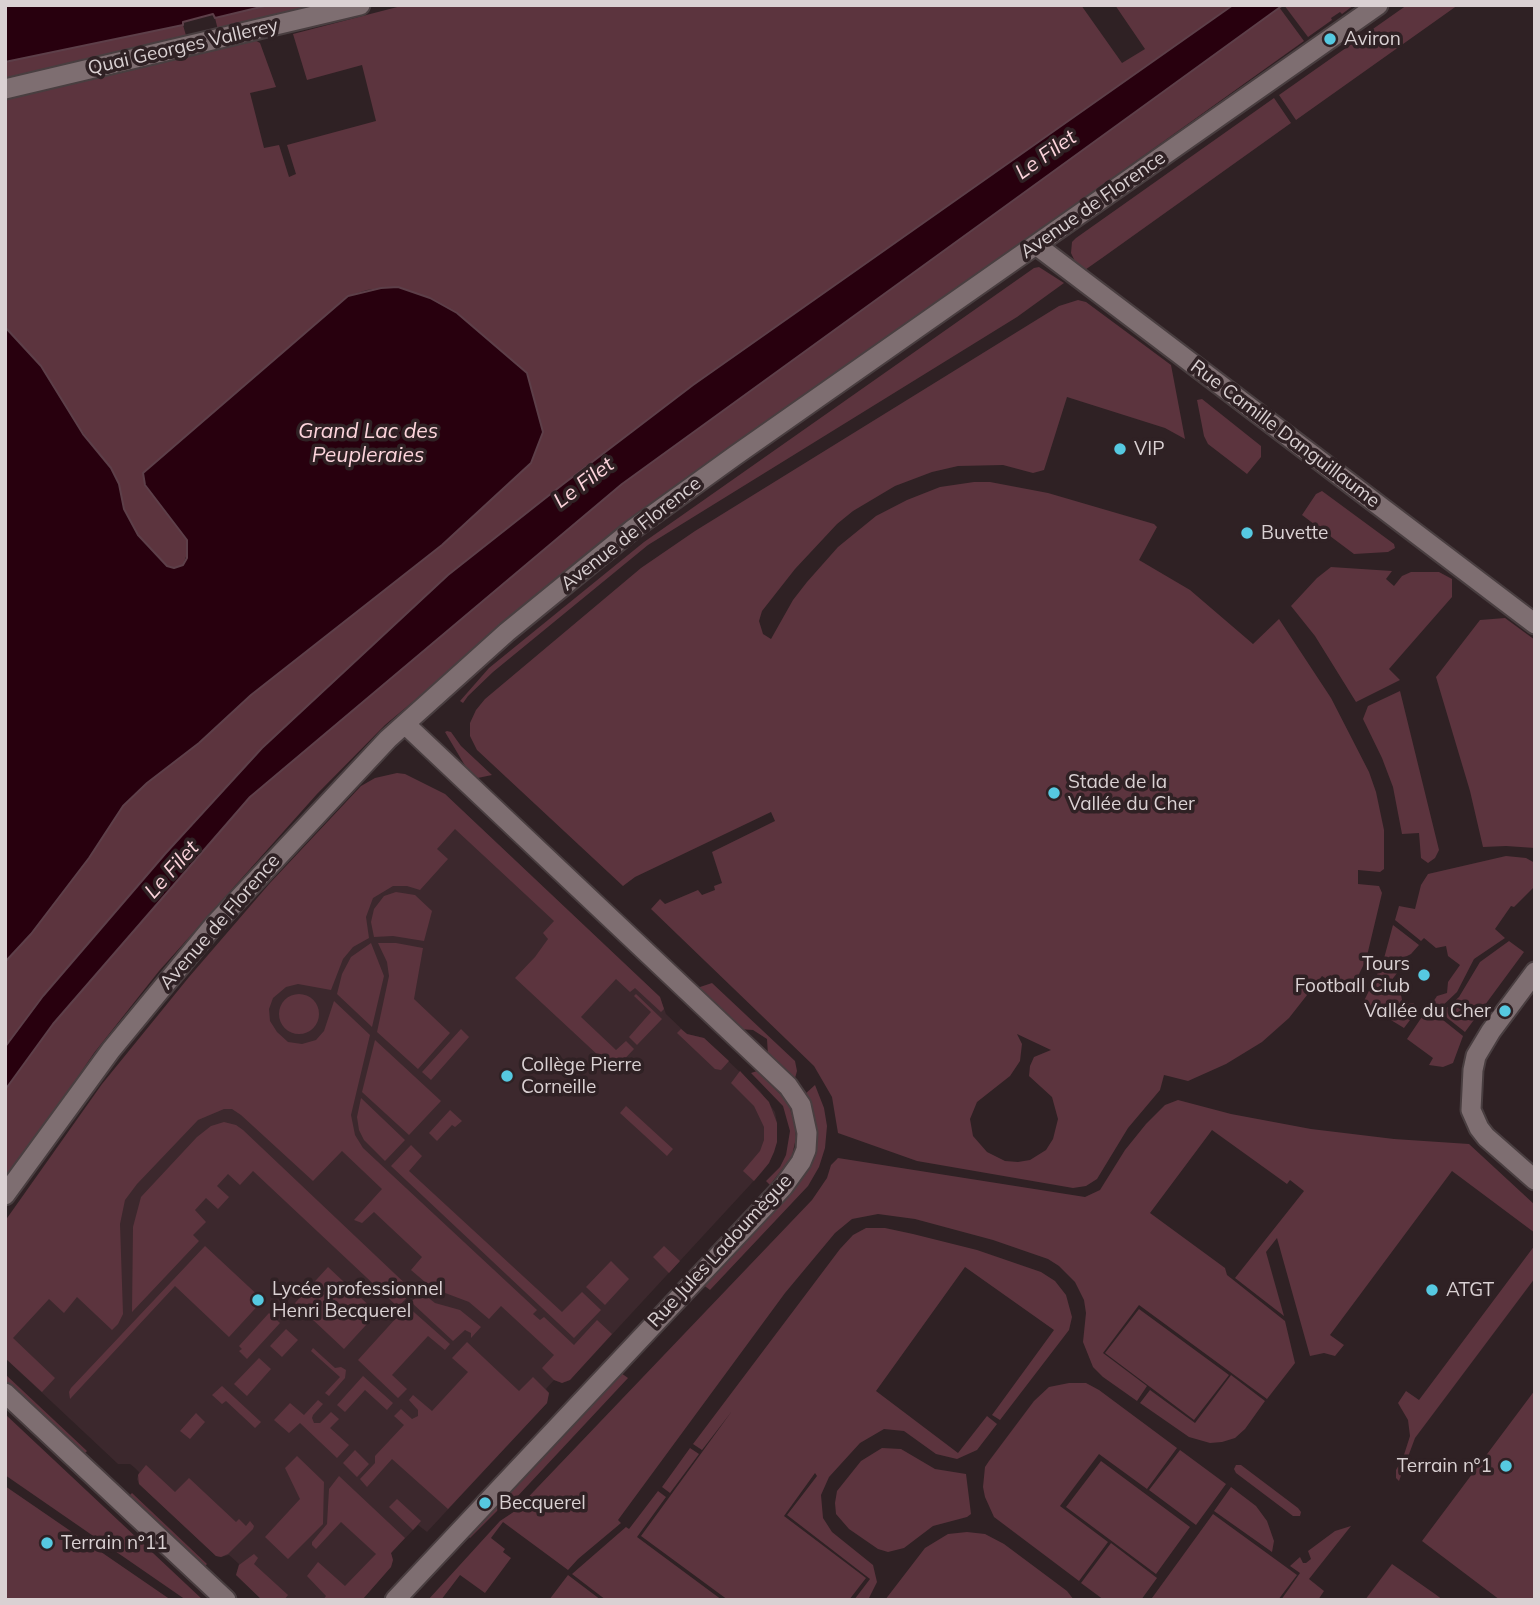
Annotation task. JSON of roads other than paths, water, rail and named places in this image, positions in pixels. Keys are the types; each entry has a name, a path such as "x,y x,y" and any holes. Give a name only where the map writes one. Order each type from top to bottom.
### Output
{"street":[{"name":"Quai Georges Vallerey","path":"5,89 360,5"},
{"name":"Avenue de Florence","path":"5,1195 111,1050 214,925 336,793 405,724 507,632 632,530 1378,5"},
{"name":"Rue Camille Danguillaume","path":"1036,245 1535,624"},
{"name":"Rue Jules Ladoumègue","path":"395,1600 783,1187 801,1162 806,1150 807,1133 801,1105 788,1086 405,724"},
{"path":"1535,972 1482,1044 1473,1070 1471,1110 1479,1128 1494,1145 1535,1180"},
{"path":"1472,1086 1498,1131 1535,1164"},
{"path":"5,1393 226,1600"}],"water":[{"path":"5,5 269,5 215,18 213,14 183,22 183,25 5,62"},
{"name":"Le Filet","path":"1233,5 1283,5 622,484 250,797 53,1024 5,1090 5,1047 43,996 165,854 262,748 448,575 693,385"},
{"name":"Grand Lac des Peupleraies","path":"398,287 430,298 457,313 527,373 543,432 531,463 442,545 251,695 199,743 147,783 123,806 89,858 31,934 5,962 5,327 41,366 83,434 111,468 119,484 124,509 138,535 167,566 174,568 183,565 187,558 187,540 145,485 143,473 348,296"}],"place":[{"name":"Aviron","path":"1330,39"},
{"name":"VIP","path":"1120,449"},
{"name":"Buvette","path":"1247,533"},
{"name":"Stade de la Vallée du Cher","path":"1054,793"},
{"name":"Tours Football Club","path":"1424,975"},
{"name":"Vallée du Cher","path":"1505,1011"},
{"name":"Collège Pierre Corneille","path":"507,1076"},
{"name":"ATGT","path":"1432,1290"},
{"name":"Lycée professionnel Henri Becquerel","path":"258,1300"},
{"name":"Terrain n°1","path":"1506,1466"},
{"name":"Becquerel","path":"485,1503"},
{"name":"Terrain n°11","path":"47,1543"}]}
